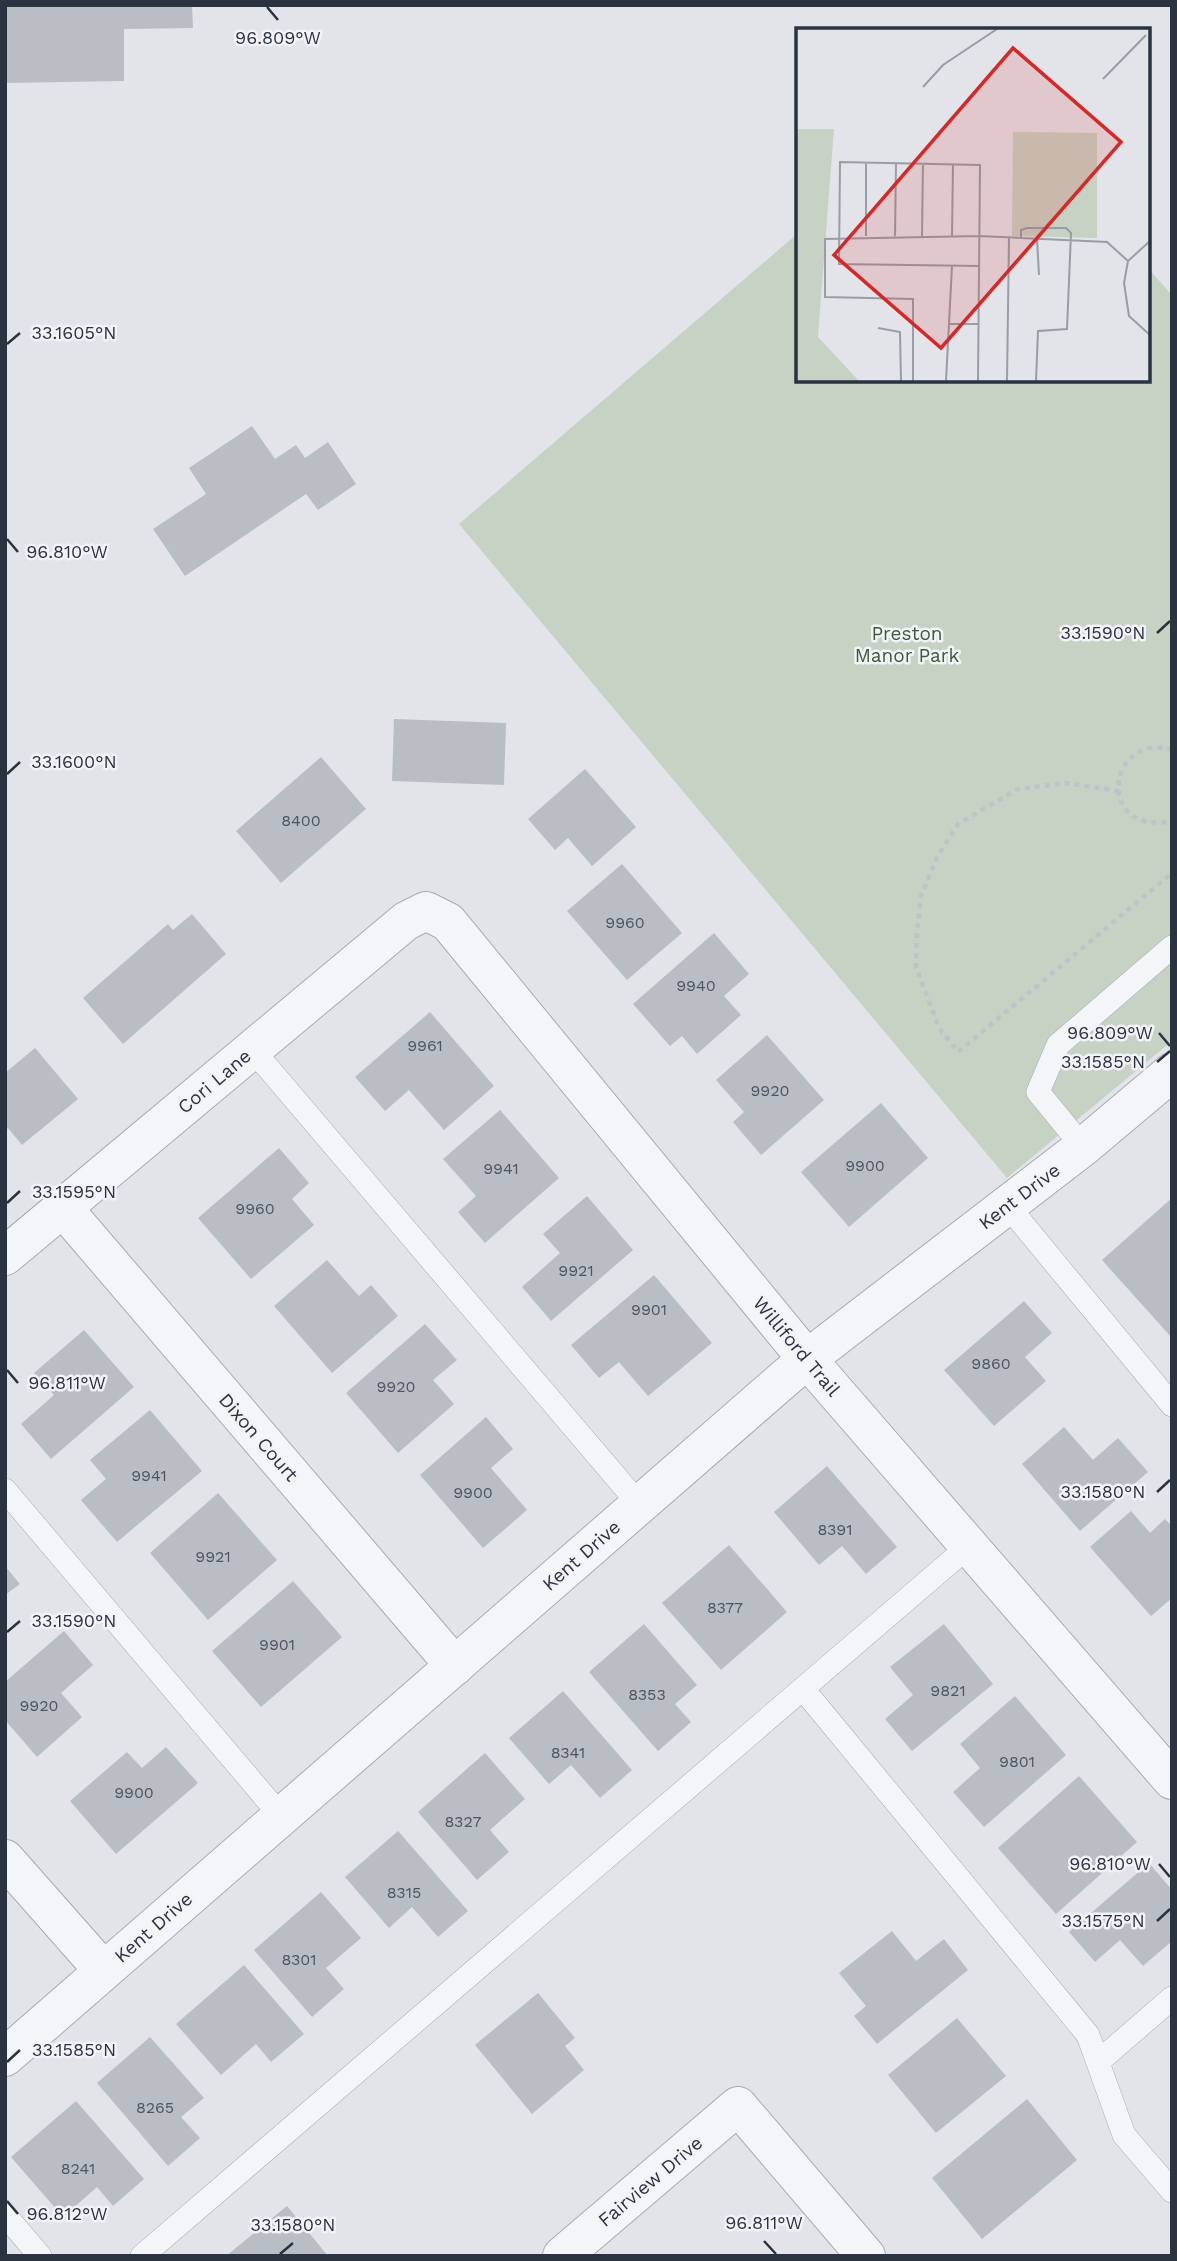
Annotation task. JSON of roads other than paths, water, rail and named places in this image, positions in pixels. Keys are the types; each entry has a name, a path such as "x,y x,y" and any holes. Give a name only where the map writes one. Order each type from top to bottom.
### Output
{"street":[{"name":"Cori Lane","path":"5,1256 405,921 426,911"},
{"name":"Williford Trail","path":"426,911 448,922 807,1359 1172,1780"},
{"name":"Kent Drive","path":"5,2057 807,1359 1083,1147 1172,1072"},
{"name":"Dixon Court","path":"63,1208 455,1666"},
{"path":"5,1859 103,1970"},
{"name":"Fairview Drive","path":"562,2256 738,2106 866,2256"}],"lane":[{"path":"1083,1147 1038,1092 1058,1045 1172,947"},
{"path":"252,1049 639,1504"},
{"path":"1007,1205 1172,1405"},
{"path":"5,1490 281,1816"},
{"path":"142,2256 969,1546"},
{"path":"803,1689 1088,2035 1124,2135 1172,2191"},
{"path":"1098,2062 1172,1998"},
{"path":"5,2215 40,2256"}],"park label":[{"name":"Preston Manor Park","path":"907,644"}]}
